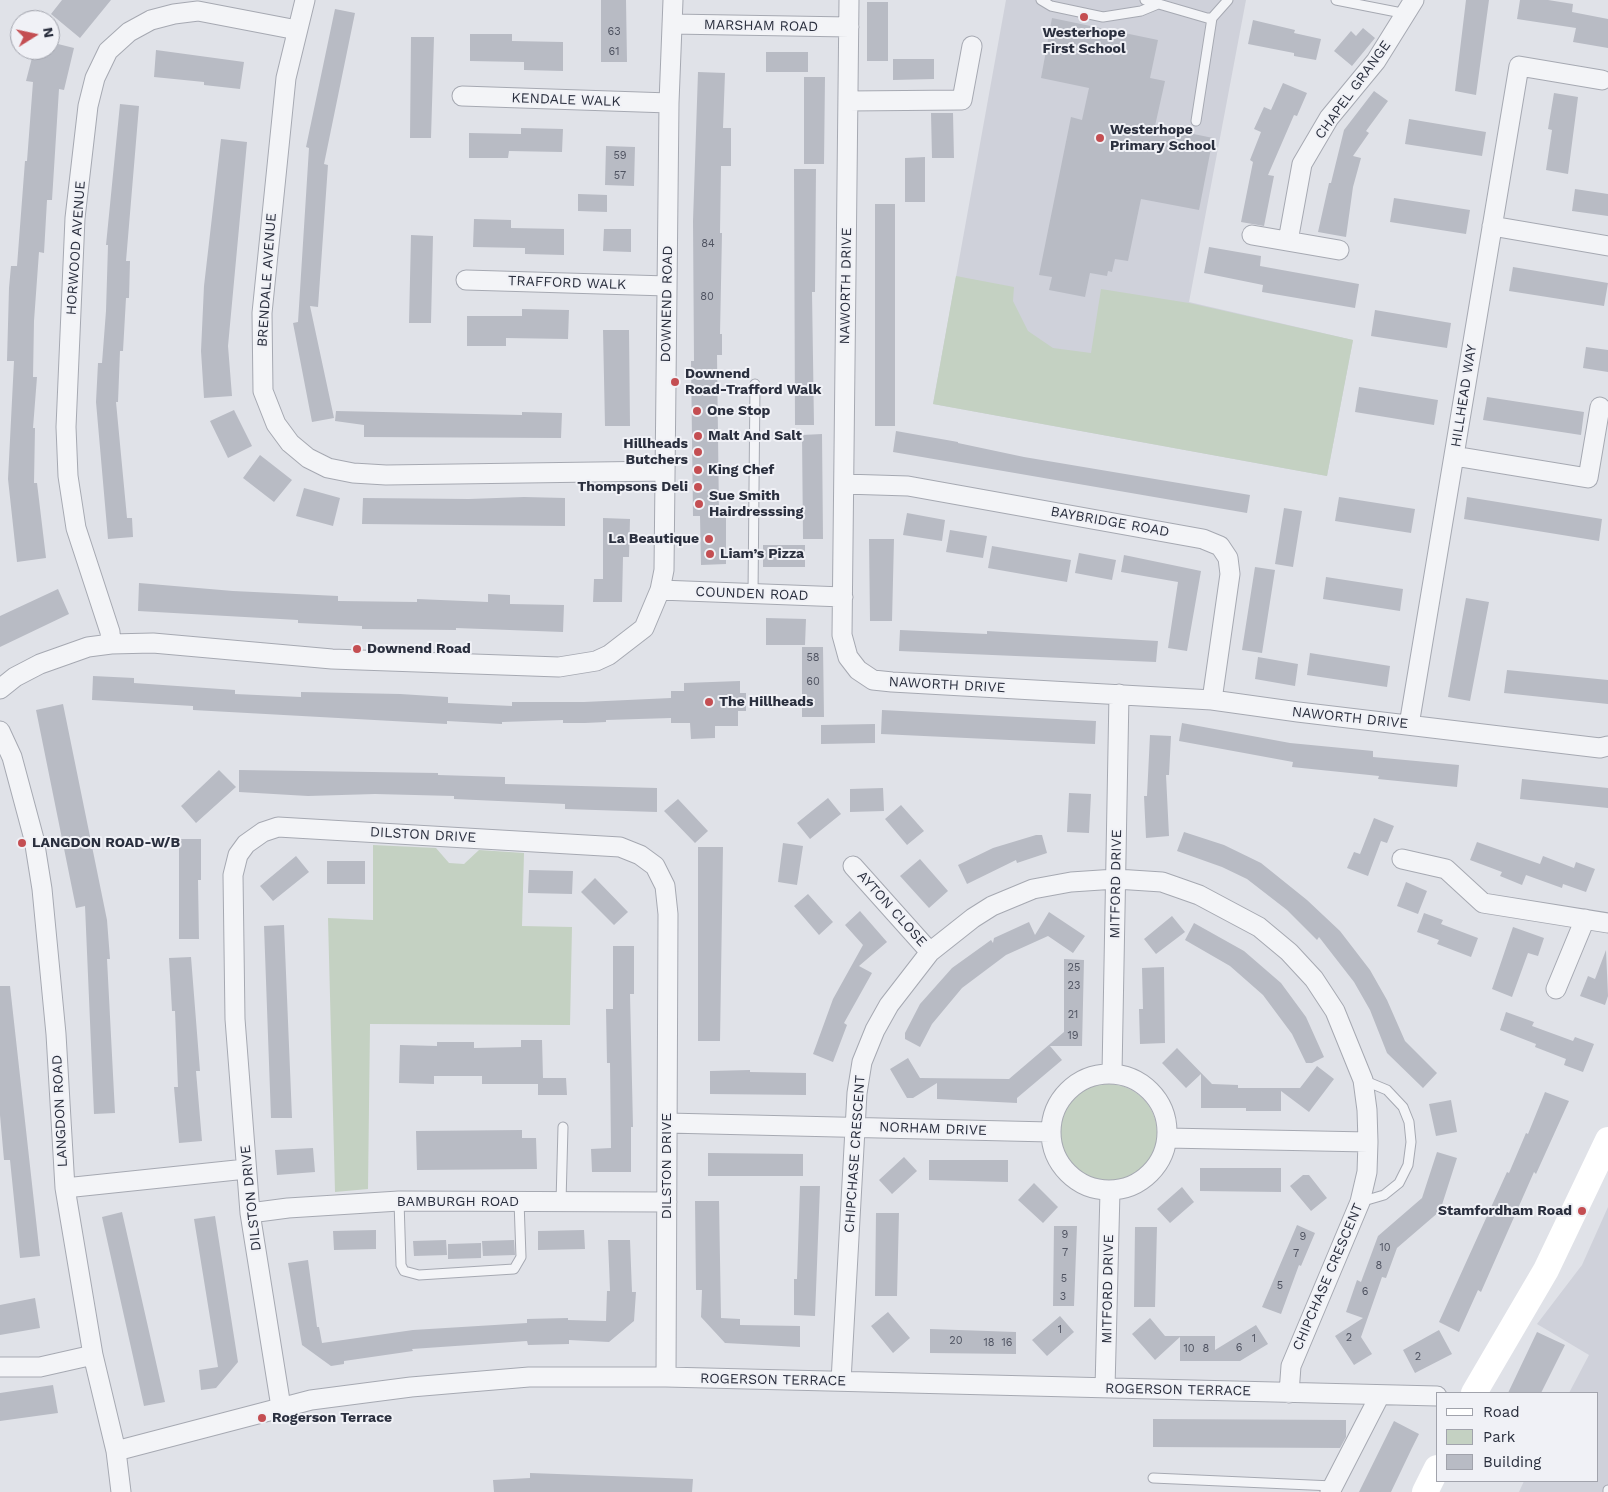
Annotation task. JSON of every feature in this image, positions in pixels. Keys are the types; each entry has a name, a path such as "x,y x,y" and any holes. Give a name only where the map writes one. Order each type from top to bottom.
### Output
{"main road":[{"path":"1475,1392 1546,1270 1608,1140"}],"street":[{"name":"BRENDALE AVENUE","path":"305,0 286,78 262,313 263,391 276,424 290,443 308,458 328,468 361,474 665,471"},
{"name":"DOWNEND ROAD","path":"0,689 15,677 40,664 88,647 111,644 153,643 332,659 559,667 596,661 622,646 644,628 660,590 664,570 669,103 673,0"},
{"name":"NAWORTH DRIVE","path":"849,0 842,634 848,657 858,670 873,680 1212,700 1600,748 1608,746"},
{"name":"CHAPEL GRANGE","path":"1288,241 1302,164 1328,118 1376,61 1411,7"},
{"name":"HORWOOD AVENUE","path":"111,644 110,632 76,528 68,476 66,427 75,218 88,106 95,78 108,51 129,32 151,20 174,14 198,11 297,30"},
{"name":"MARSHAM ROAD","path":"672,24 849,27"},
{"path":"848,101 962,100 972,46"},
{"name":"HILLHEAD WAY","path":"1410,725 1519,66 1602,80"},
{"name":"KENDALE WALK","path":"462,96 669,103"},
{"path":"1492,226 1608,246"},
{"path":"1252,235 1339,250"},
{"name":"TRAFFORD WALK","path":"466,280 667,286"},
{"path":"1454,456 1588,478 1600,407"},
{"name":"BAYBRIDGE ROAD","path":"844,484 908,486 1203,539 1220,546 1228,558 1230,574 1212,700"},
{"name":"COUNDEN ROAD","path":"660,590 843,597"},
{"name":"MITFORD DRIVE","path":"1112,1073 1120,694"},
{"name":"LANGDON ROAD","path":"0,731 12,757 34,839 42,889 56,1034 65,1188 93,1356 116,1451 121,1492"},
{"name":"DILSTON DRIVE","path":"281,1407 250,1213 246,1169 235,1019 233,875 238,855 246,844 263,832 278,826 620,846 640,855 655,866 665,886 668,914 666,1377"},
{"path":"1402,859 1446,869 1483,903 1608,922"},
{"name":"AYTON CLOSE","path":"853,866 930,952"},
{"name":"CHIPCHASE CRESCENT","path":"841,1381 854,1127 862,1062 888,1005 930,952 954,931 986,910 1033,889 1072,882 1116,879 1162,882 1199,895 1260,927 1289,952 1314,979 1335,1011 1362,1080 1367,1110 1367,1172 1360,1202 1291,1366 1289,1393"},
{"path":"1556,989 1585,919"},
{"path":"1112,1073 1134,1079 1153,1093 1165,1114 1167,1138 1158,1162 1142,1181 1127,1188 1110,1191 1087,1187 1068,1174 1054,1155 1050,1132 1054,1110 1067,1090 1087,1077 1112,1073"},
{"name":"NORHAM DRIVE","path":"667,1123 1050,1132"},
{"path":"1167,1138 1368,1142"},
{"path":"65,1188 246,1169"},
{"name":"MITFORD DRIVE","path":"1106,1388 1110,1191"},
{"name":"BAMBURGH ROAD","path":"250,1213 288,1208 399,1201 666,1202"},
{"path":"0,1367 40,1367 93,1356"},
{"name":"ROGERSON TERRACE","path":"116,1451 311,1400 411,1386 529,1377 666,1377 1436,1396"},
{"path":"1332,1489 1380,1395"}],"lane":[{"path":"1041,0 1051,6 1103,17 1141,11 1158,4"},
{"path":"1145,0 1212,18"},
{"path":"1196,121 1212,18 1228,0"},
{"path":"1336,0 1411,7"},
{"path":"753,594 755,384"},
{"path":"1360,1202 1384,1195 1399,1183 1408,1165 1411,1142 1409,1122 1403,1107 1387,1090 1362,1080"},
{"path":"561,1202 563,1127"},
{"path":"399,1201 401,1265 404,1270 419,1275 514,1269 521,1257 519,1202"},
{"path":"1153,1478 1332,1489"}],"shaded area":[{"name":"Westerhope Primary School","path":"1006,0 1246,0 1189,302 1353,340 1327,476 933,404"},
{"path":"1608,1207 1608,1492 1519,1492 1524,1482 1598,1482 1598,1392 1570,1392 1589,1355 1537,1324 1582,1265"}],"green space":[{"path":"956,276 1014,287 1013,301 1028,331 1053,348 1091,353 1101,289 1189,303 1353,340 1327,476 933,404"},
{"path":"373,845 436,848 449,863 464,864 479,850 524,853 522,926 572,927 570,1025 370,1024 368,1189 335,1192 328,918 373,920"},
{"path":"1108,1084 1127,1088 1143,1098 1153,1114 1157,1133 1153,1152 1143,1168 1127,1178 1108,1182 1089,1178 1073,1168 1063,1152 1059,1133 1063,1114 1073,1098 1089,1088"}],"building":[{"path":"62,0 111,0 80,38 60,21 60,10 54,10"},
{"path":"601,0 626,0 627,62 601,62"},
{"path":"1466,0 1489,0 1476,95 1455,91"},
{"path":"1520,0 1548,0 1573,4 1572,12 1608,19 1608,48 1573,42 1576,28 1517,19"},
{"path":"867,2 888,2 888,61 867,61"},
{"path":"335,9 355,13 324,164 328,165 318,307 310,306 334,418 312,422 293,323 298,322 309,148 306,147"},
{"path":"1052,18 1158,40 1150,78 1165,81 1155,126 1213,138 1199,210 1141,199 1128,261 1115,259 1112,272 1108,271 1107,276 1090,273 1085,297 1049,290 1052,277 1039,275 1071,117 1082,120 1089,88 1041,78"},
{"path":"1253,20 1295,30 1294,33 1321,39 1316,60 1294,56 1294,53 1248,44"},
{"path":"1363,28 1375,38 1352,66 1334,51 1351,31 1356,36"},
{"path":"470,34 512,34 512,41 563,42 563,71 524,70 524,62 470,61"},
{"path":"411,37 434,37 431,138 410,138"},
{"path":"60,44 74,48 64,90 59,89 52,200 47,200 44,253 39,252 34,321 33,377 37,377 33,428 35,428 34,483 37,483 46,558 17,562 8,479 14,361 7,361 11,266 17,266 33,82 26,81 31,60 60,60"},
{"path":"156,50 244,62 240,89 204,85 204,82 154,77"},
{"path":"766,52 808,52 808,72 766,72"},
{"path":"893,59 934,59 934,79 893,80"},
{"path":"698,72 725,73 723,128 731,128 731,166 721,166 720,334 722,334 722,355 717,355 719,515 726,515 726,564 701,565 700,516 693,516 691,361 694,361 693,221"},
{"path":"804,77 825,77 824,164 804,164"},
{"path":"1283,83 1307,93 1297,116 1294,115 1268,175 1274,176 1264,226 1241,222 1253,162 1250,160 1261,132 1254,129 1264,107 1271,110"},
{"path":"1374,91 1388,101 1366,131 1369,133 1353,156 1361,158 1353,187 1346,237 1318,232 1344,130"},
{"path":"1554,93 1578,97 1568,174 1546,170 1552,130 1548,129"},
{"path":"120,104 139,106 126,261 130,261 129,298 126,298 123,351 120,351 118,402 116,402 127,518 132,518 133,537 108,539 96,402 98,363 102,363 106,311 108,245 106,245"},
{"path":"931,113 953,113 954,158 932,158"},
{"path":"1409,119 1486,132 1482,156 1405,144"},
{"path":"521,128 563,129 562,152 509,151 508,158 469,158 469,133 521,134"},
{"path":"221,139 247,142 228,346 232,396 204,398 201,351 204,286"},
{"path":"606,146 635,147 634,186 605,185"},
{"path":"925,157 925,202 905,202 905,158"},
{"path":"794,169 816,169 815,292 812,292 814,425 795,425"},
{"path":"1575,189 1608,194 1608,216 1572,211"},
{"path":"578,194 607,195 607,212 578,211"},
{"path":"1394,198 1470,210 1466,234 1390,222"},
{"path":"875,204 895,204 895,426 875,426"},
{"path":"474,219 511,220 511,228 564,229 564,255 525,254 525,248 473,247"},
{"path":"604,229 631,229 631,252 603,251"},
{"path":"411,235 433,236 431,323 409,323"},
{"path":"1209,247 1261,256 1260,266 1359,284 1355,308 1262,292 1263,285 1204,273"},
{"path":"1513,267 1608,283 1604,306 1509,291"},
{"path":"522,309 569,310 568,339 506,338 506,346 467,346 467,316 522,316"},
{"path":"1375,310 1451,323 1447,348 1371,336"},
{"path":"603,330 629,330 630,426 605,426"},
{"path":"1586,347 1608,350 1608,372 1583,368"},
{"path":"1359,387 1438,400 1434,425 1355,412"},
{"path":"1487,397 1584,412 1581,435 1483,420"},
{"path":"234,410 252,446 228,458 210,421"},
{"path":"336,411 522,415 522,412 562,413 561,438 364,437 364,425 335,421"},
{"path":"896,431 958,442 1024,457 1250,495 1247,513 893,452"},
{"path":"822,434 823,539 803,539 802,435"},
{"path":"260,455 292,480 274,502 243,478"},
{"path":"304,488 340,498 333,526 296,516"},
{"path":"1339,497 1415,509 1411,533 1335,521"},
{"path":"1467,497 1602,519 1599,541 1464,519"},
{"path":"363,498 469,499 565,498 565,526 362,524"},
{"path":"1284,508 1302,511 1293,567 1275,564"},
{"path":"907,513 945,520 942,541 903,535"},
{"path":"603,518 630,519 629,557 623,557 622,602 593,602 594,579 603,579"},
{"path":"950,530 987,536 983,558 946,552"},
{"path":"869,539 894,539 892,621 870,621"},
{"path":"763,545 805,545 805,567 763,567"},
{"path":"992,546 1071,560 1067,582 988,568"},
{"path":"1079,553 1116,560 1112,580 1075,573"},
{"path":"1124,555 1201,571 1187,651 1168,648 1178,582 1121,572"},
{"path":"1255,567 1275,570 1262,653 1242,650"},
{"path":"1326,577 1403,589 1400,611 1323,599"},
{"path":"139,583 233,591 338,596 338,601 417,602 417,599 488,602 488,594 510,595 510,604 564,605 563,632 456,628 456,630 362,629 362,626 298,623 298,620 138,611"},
{"path":"58,589 69,614 0,647 0,616"},
{"path":"1466,598 1489,602 1470,701 1448,697"},
{"path":"766,618 806,619 805,645 766,645"},
{"path":"900,630 987,634 987,631 1158,641 1156,662 899,651"},
{"path":"802,647 823,647 824,717 802,717"},
{"path":"1310,653 1390,666 1387,687 1307,675"},
{"path":"1258,657 1298,664 1295,686 1255,679"},
{"path":"1507,670 1608,680 1608,704 1504,693"},
{"path":"93,676 134,678 134,683 235,690 235,694 301,697 301,692 400,694 448,697 448,703 512,706 512,702 584,702 671,698 671,691 684,691 684,683 740,681 740,693 746,693 746,711 738,711 738,726 715,726 715,738 691,739 690,723 671,723 671,718 606,720 606,722 585,723 563,723 563,720 502,722 502,724 447,721 447,724 193,710 193,706 92,700"},
{"path":"63,704 107,920 110,959 107,959 115,1113 94,1114 85,906 76,908 36,710"},
{"path":"882,710 1096,721 1095,744 881,734"},
{"path":"1182,723 1290,743 1373,751 1373,757 1459,765 1457,787 1378,779 1379,776 1292,767 1293,762 1179,741"},
{"path":"875,724 875,743 821,744 821,725"},
{"path":"1150,735 1171,736 1169,775 1166,775 1169,836 1146,838 1144,796 1147,796"},
{"path":"219,770 236,787 196,823 181,806"},
{"path":"239,770 438,773 438,775 505,777 505,784 657,788 657,812 565,809 565,804 454,799 454,796 375,794 308,796 239,792"},
{"path":"1522,779 1608,788 1608,808 1520,799"},
{"path":"883,788 884,811 850,812 850,789"},
{"path":"1069,793 1091,794 1089,833 1067,832"},
{"path":"828,798 841,814 810,839 797,823"},
{"path":"678,799 708,831 695,843 664,811"},
{"path":"901,805 924,831 907,845 885,819"},
{"path":"1374,818 1394,826 1387,843 1381,841 1368,876 1347,868 1354,852 1360,854"},
{"path":"1184,832 1224,845 1261,863 1307,900 1340,931 1370,970 1387,1000 1405,1041 1437,1073 1423,1088 1387,1053 1370,1010 1354,982 1319,937 1317,940 1287,910 1247,879 1222,867 1177,851"},
{"path":"1036,835 1042,835 1047,853 1017,863 1016,860 967,884 958,865 993,848"},
{"path":"179,839 201,839 201,880 198,880 199,939 179,939"},
{"path":"1477,842 1540,864 1543,856 1574,868 1576,862 1595,869 1586,892 1563,884 1562,888 1526,875 1522,885 1500,876 1502,872 1470,860"},
{"path":"783,843 803,846 797,885 778,882"},
{"path":"698,847 723,847 720,1041 698,1041"},
{"path":"296,856 309,872 273,901 260,886"},
{"path":"920,859 948,891 929,908 900,876"},
{"path":"327,861 365,861 365,884 327,884"},
{"path":"529,870 573,871 572,894 528,893"},
{"path":"595,878 628,912 614,925 581,892"},
{"path":"1406,882 1427,891 1418,914 1397,906"},
{"path":"808,894 833,922 819,935 794,906"},
{"path":"860,911 887,942 859,966 872,973 844,1023 847,1025 833,1062 813,1054 833,999 863,945 845,925"},
{"path":"1049,912 1085,936 1073,953 1048,936 1006,955 962,988 932,1024 920,1047 905,1039 905,1033 920,1004 952,968 991,940 993,943 994,938 1029,922 1035,935"},
{"path":"1424,913 1443,920 1441,924 1478,938 1471,957 1437,944 1439,940 1417,932"},
{"path":"1172,916 1185,932 1156,954 1144,939"},
{"path":"1194,923 1244,951 1281,983 1306,1017 1324,1057 1312,1063 1306,1063 1292,1034 1263,995 1230,966 1185,940"},
{"path":"284,925 292,1118 271,1118 264,926"},
{"path":"1513,927 1544,938 1538,956 1528,953 1512,997 1492,989"},
{"path":"613,946 634,946 634,994 630,994 633,1127 631,1127 631,1172 592,1172 591,1149 611,1148 610,1063 607,1063 606,1009 613,1009"},
{"path":"1606,950 1608,996 1605,1005 1580,996 1588,976 1595,979"},
{"path":"191,957 200,1071 196,1071 202,1141 179,1143 174,1087 178,1087 175,1011 172,1011 169,958"},
{"path":"1064,959 1084,960 1082,1046 1050,1046 1062,1060 1017,1098 1017,1103 937,1099 937,1083 913,1098 907,1098 890,1069 908,1058 920,1078 1009,1079 1064,1032"},
{"path":"1164,967 1165,1043 1140,1044 1139,1009 1143,1009 1142,968"},
{"path":"0,986 10,986 40,1256 20,1258 10,1160 4,1160 0,1115"},
{"path":"1506,1012 1534,1022 1532,1026 1573,1041 1575,1037 1594,1044 1583,1072 1564,1065 1566,1059 1535,1047 1536,1044 1500,1030"},
{"path":"521,1040 542,1040 543,1078 566,1078 567,1095 538,1095 538,1084 482,1084 482,1076 434,1076 434,1084 399,1083 400,1045 437,1046 437,1042 474,1042 474,1048 521,1047"},
{"path":"1177,1048 1212,1084 1238,1085 1238,1088 1300,1088 1317,1066 1334,1079 1309,1112 1281,1091 1281,1111 1246,1111 1246,1108 1201,1108 1201,1074 1186,1088 1162,1063"},
{"path":"750,1070 750,1072 806,1073 806,1095 710,1094 710,1071"},
{"path":"1545,1092 1569,1101 1536,1174 1534,1172 1481,1292 1478,1290 1459,1332 1439,1322 1507,1172 1509,1173 1526,1133 1528,1134"},
{"path":"1451,1100 1457,1132 1436,1136 1429,1104"},
{"path":"522,1130 522,1138 536,1138 537,1169 417,1170 416,1131"},
{"path":"313,1148 315,1172 277,1175 275,1150"},
{"path":"1437,1152 1457,1158 1440,1211 1397,1248 1386,1278 1382,1277 1361,1337 1372,1354 1354,1365 1335,1336 1363,1318 1346,1312 1357,1280 1361,1282 1378,1236 1422,1198"},
{"path":"708,1153 803,1154 803,1176 708,1176"},
{"path":"904,1157 917,1171 892,1194 879,1180"},
{"path":"929,1160 1008,1160 1008,1182 929,1180"},
{"path":"1200,1168 1281,1168 1281,1192 1200,1191"},
{"path":"1303,1175 1309,1175 1327,1198 1311,1211 1290,1186"},
{"path":"1034,1183 1058,1207 1043,1223 1018,1200"},
{"path":"800,1186 820,1186 815,1316 794,1315 794,1279 797,1279"},
{"path":"1182,1187 1194,1202 1170,1223 1157,1209"},
{"path":"695,1201 719,1201 721,1318 740,1319 740,1325 800,1326 800,1347 725,1343 701,1317 702,1290 696,1290"},
{"path":"122,1212 165,1402 144,1406 102,1217"},
{"path":"876,1213 899,1213 897,1296 875,1296"},
{"path":"215,1216 238,1362 216,1388 201,1390 199,1370 218,1367 194,1219"},
{"path":"1297,1225 1315,1233 1301,1266 1299,1265 1281,1314 1262,1307"},
{"path":"1054,1226 1077,1226 1074,1306 1053,1306"},
{"path":"1135,1227 1157,1227 1155,1307 1134,1307"},
{"path":"376,1230 376,1249 334,1250 333,1231"},
{"path":"584,1230 585,1249 538,1250 538,1231"},
{"path":"446,1240 447,1255 414,1256 413,1241"},
{"path":"514,1240 515,1255 483,1256 482,1241"},
{"path":"608,1240 630,1240 632,1292 636,1292 634,1321 609,1342 569,1340 569,1344 528,1345 527,1341 412,1349 413,1351 344,1361 344,1364 331,1366 302,1345 288,1263 308,1260 317,1327 319,1327 322,1343 413,1330 527,1323 527,1319 568,1318 568,1320 606,1321 607,1291 610,1291"},
{"path":"481,1243 481,1258 448,1259 448,1244"},
{"path":"35,1298 40,1328 0,1335 0,1305"},
{"path":"888,1312 910,1338 893,1353 871,1326"},
{"path":"1060,1316 1074,1332 1047,1356 1032,1340"},
{"path":"1150,1318 1165,1336 1215,1336 1215,1350 1256,1325 1268,1344 1240,1361 1180,1361 1180,1337 1155,1360 1132,1334"},
{"path":"930,1329 1016,1332 1016,1354 930,1353"},
{"path":"1439,1330 1452,1354 1415,1373 1403,1350"},
{"path":"1537,1332 1565,1345 1542,1392 1508,1392"},
{"path":"53,1385 58,1413 0,1421 0,1393"},
{"path":"1153,1419 1346,1420 1346,1437 1340,1448 1153,1447"},
{"path":"1394,1421 1419,1434 1391,1492 1359,1492"},
{"path":"530,1473 693,1479 692,1492 494,1492 493,1480 530,1478"}],"place":[{"name":"Westerhope First School","path":"1084,17"},
{"name":"Westerhope Primary School","path":"1100,138"},
{"name":"Downend Road-Trafford Walk","path":"675,382"},
{"name":"One Stop","path":"697,411"},
{"name":"Malt And Salt","path":"698,436"},
{"name":"Hillheads Butchers","path":"698,452"},
{"name":"King Chef","path":"698,470"},
{"name":"Thompsons Deli","path":"698,487"},
{"name":"Sue Smith Hairdresssing","path":"699,504"},
{"name":"La Beautique","path":"709,539"},
{"name":"Liam’s Pizza","path":"710,554"},
{"name":"Downend Road","path":"357,649"},
{"name":"The Hillheads","path":"709,702"},
{"name":"LANGDON ROAD-W/B","path":"22,843"},
{"name":"Stamfordham Road","path":"1582,1211"},
{"name":"Rogerson Terrace","path":"262,1418"}]}
